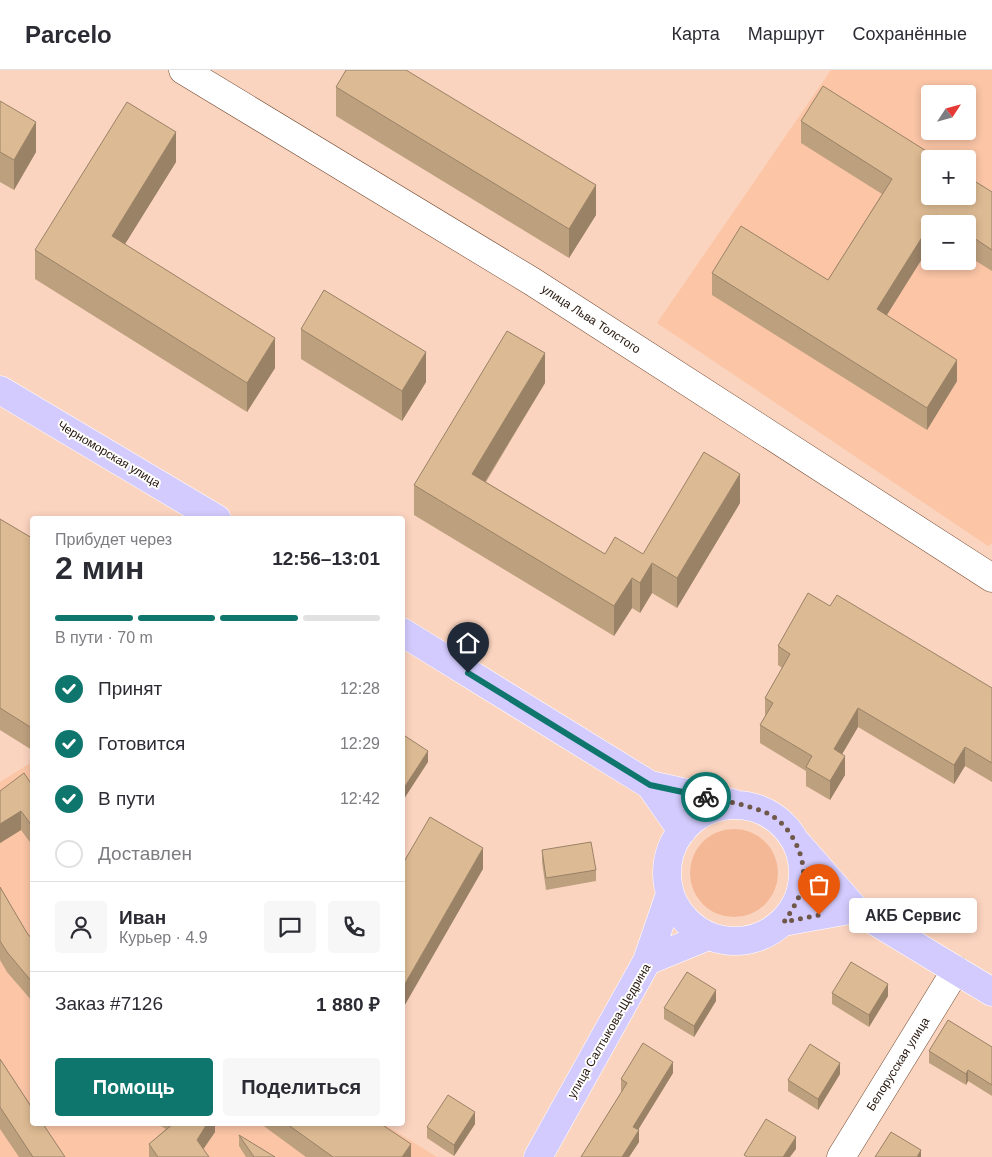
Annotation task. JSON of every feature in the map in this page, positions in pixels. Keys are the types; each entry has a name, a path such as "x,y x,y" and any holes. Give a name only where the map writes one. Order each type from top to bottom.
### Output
{"main road":[{"name":"Черноморская улица","path":"0,390 212,516"},
{"path":"405,634 650,785 764,811 782,824 855,909 992,992"},
{"path":"650,785 682,831"},
{"path":"743,805 720,807 698,815 682,831 671,850 667,872 670,894 678,911 691,926 708,936 727,941 748,940 767,934 784,922 796,904 803,884 802,862 796,842"},
{"path":"647,961 670,894"},
{"path":"784,922 855,909"},
{"name":"улица Салтыкова-Щедрина","path":"538,1157 647,961 708,936"}],"street":[{"name":"улица Льва Толстого","path":"183,70 533,282 992,578"},
{"name":"Белорусская улица","path":"841,1157 956,970"}],"shaded area":[{"path":"831,70 992,70 992,543 988,546 657,323"},
{"path":"30,763 30,1126 387,1126 437,1157 0,1157 0,782"},
{"path":"734,829 751,833 765,842 774,856 778,873 774,890 765,904 751,913 734,917 717,913 703,904 694,890 690,873 694,856 703,842 717,833"}],"building":[{"path":"346,70 406,70 596,185 569,229 336,87"},
{"path":"823,86 925,150 921,150 921,205 976,205 976,182 992,192 992,250 976,239 976,215 921,215 921,239 877,309 957,360 927,408 712,273 741,226 828,280 892,179 801,121"},
{"path":"0,101 36,122 14,160 0,152"},
{"path":"127,102 176,132 112,236 275,338 247,383 35,250"},
{"path":"324,290 426,352 402,391 301,329"},
{"path":"507,331 545,353 472,474 605,554 615,537 643,554 704,452 740,474 677,578 652,563 640,583 632,578 614,606 414,485"},
{"path":"0,519 30,537 30,727 0,708"},
{"path":"808,593 830,606 837,595 992,688 992,763 965,747 954,765 858,708 834,749 845,756 830,781 806,767 812,756 760,725 773,703 765,698 790,654 778,646"},
{"path":"405,736 428,751 405,786"},
{"path":"24,773 30,782 30,823 21,811 0,824 0,791"},
{"path":"430,817 483,848 405,984 405,860"},
{"path":"591,842 596,870 546,878 542,850"},
{"path":"0,887 30,937 30,980 0,941"},
{"path":"851,962 888,984 869,1015 832,993"},
{"path":"687,972 716,990 694,1026 664,1008"},
{"path":"948,1020 992,1047 992,1085 968,1070 966,1074 929,1051"},
{"path":"643,1043 673,1062 633,1127 639,1130 622,1157 581,1157 627,1083 621,1079"},
{"path":"810,1044 840,1063 818,1099 788,1080"},
{"path":"0,1059 30,1105 30,1126 44,1126 65,1157 33,1157 0,1107"},
{"path":"448,1095 475,1112 454,1145 427,1127"},
{"path":"766,1119 796,1137 783,1157 747,1157 744,1155"},
{"path":"171,1126 206,1126 197,1140 209,1157 158,1157 149,1144"},
{"path":"290,1126 384,1126 411,1144 402,1157 333,1157"},
{"path":"891,1132 921,1150 917,1157 875,1157"},
{"path":"239,1135 275,1157 254,1157"}],"way so far":[{"path":"706,797 764,811 782,824 796,842 802,862 803,884 796,904 784,922 819,915"}],"place":[{"name":"АКБ Сервис","path":"819,915"}],"route":[{"path":"468,673 650,785 706,797"}]}
